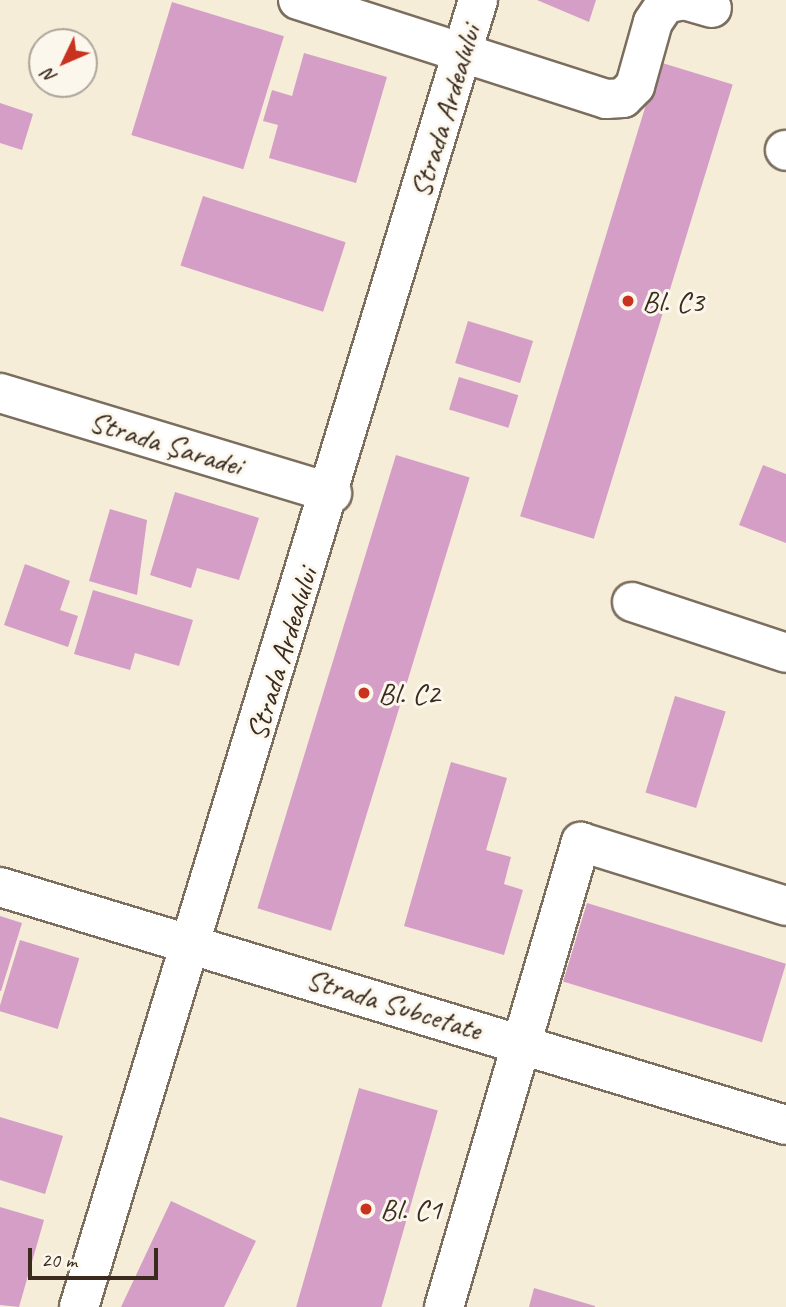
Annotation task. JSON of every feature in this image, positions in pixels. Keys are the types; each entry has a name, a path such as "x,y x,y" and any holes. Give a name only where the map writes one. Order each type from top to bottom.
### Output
{"street":[{"path":"298,0 463,50 606,99 622,98 635,86 653,22 665,4 684,0 712,8"},
{"name":"Strada Ardealului","path":"79,1307 332,492 478,0"},
{"name":"Strada Șaradei","path":"0,393 332,492"},
{"path":"632,602 786,653"},
{"path":"444,1307 519,1042 581,842 786,906"},
{"name":"Strada Subcetate","path":"0,887 193,943 786,1125"}],"building":[{"path":"537,0 596,0 589,22"},
{"path":"172,2 284,36 243,169 131,135"},
{"path":"304,53 387,77 356,183 269,158 278,125 263,121 272,90 292,96"},
{"name":"Bl. C3","path":"659,62 733,85 594,539 520,516"},
{"path":"0,103 33,114 22,150 0,143"},
{"path":"203,196 346,242 323,312 180,265"},
{"path":"468,321 533,341 520,383 455,363"},
{"path":"459,377 518,395 508,428 449,410"},
{"name":"Bl. C2","path":"396,455 470,478 331,931 257,908"},
{"path":"763,465 786,474 786,543 739,525"},
{"path":"175,492 259,518 239,580 197,568 191,588 150,575"},
{"path":"110,509 147,520 137,595 89,581"},
{"path":"25,564 70,581 60,610 78,616 68,647 4,625"},
{"path":"93,590 193,620 179,666 135,653 130,670 74,654"},
{"path":"675,696 726,711 696,808 645,793"},
{"path":"451,762 507,778 486,850 511,857 504,884 523,890 504,955 404,926"},
{"path":"587,903 786,964 762,1042 563,981"},
{"path":"0,916 22,923 1,991 0,991"},
{"path":"20,940 79,958 58,1029 0,1011"},
{"name":"Bl. C1","path":"359,1088 438,1111 382,1307 296,1307"},
{"path":"0,1117 63,1136 45,1194 0,1180"},
{"path":"171,1201 256,1241 224,1307 121,1307"},
{"path":"0,1207 44,1220 19,1307 0,1305"},
{"path":"534,1288 595,1306 595,1307 529,1307"}],"place":[{"name":"Bl. C3","path":"628,301"},
{"name":"Bl. C2","path":"364,693"},
{"name":"Bl. C1","path":"366,1209"}]}
